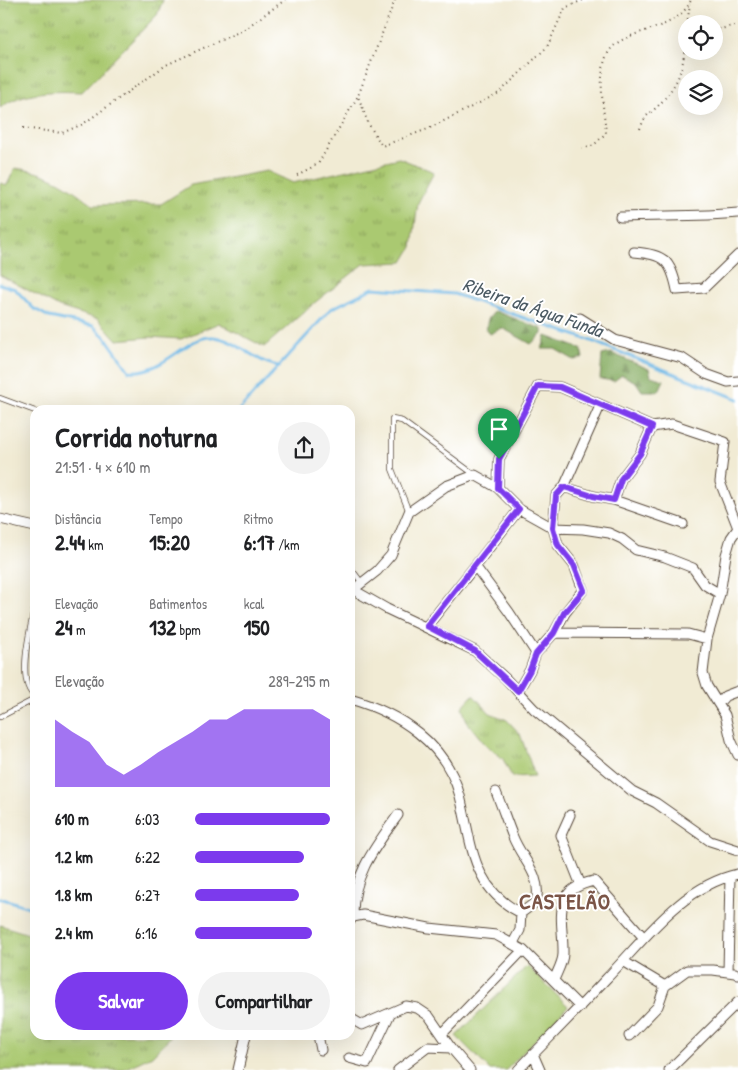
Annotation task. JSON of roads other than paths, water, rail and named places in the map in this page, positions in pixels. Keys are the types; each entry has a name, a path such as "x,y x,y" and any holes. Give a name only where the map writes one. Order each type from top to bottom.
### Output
{"street":[{"path":"620,217 661,214 686,217 738,213"},
{"path":"634,252 655,253 666,261 674,277 677,290 704,288 738,255"},
{"path":"580,318 615,340 682,358 706,374 728,382 738,381"},
{"path":"498,488 499,459 538,386 560,387 652,427 672,424 725,442 720,482 738,528 730,538 720,594 707,638 703,673 707,686 719,703 738,755"},
{"path":"518,691 530,670 536,654 554,633 564,613 584,590 574,565 558,545 553,528 556,496 564,487 600,406"},
{"path":"614,500 621,479 640,454 652,427"},
{"path":"355,587 377,571 391,555 409,512 446,486 475,474 498,488 519,509 553,528 583,529 608,533 622,539 636,550 665,557 693,568 705,585 720,594"},
{"path":"564,487 614,500 683,524"},
{"path":"427,626 519,509"},
{"path":"0,519 30,526"},
{"path":"475,566 509,612 536,654"},
{"path":"355,591 387,609 427,626 475,651 518,691 534,709 632,791 656,803 710,841 738,850"},
{"path":"554,633 688,634 707,638"},
{"path":"719,703 725,696 738,691"},
{"path":"355,702 383,710 409,724 431,742 460,794 476,868 504,904 521,913"},
{"path":"496,792 514,839 528,861 539,889 536,902 521,913"},
{"path":"355,892 358,878 370,853 398,815"},
{"path":"570,816 561,835 580,883"},
{"path":"518,1070 644,938 694,894 734,875 733,925 728,972"},
{"path":"554,980 564,956 560,914 567,895 580,883 594,880 644,938"},
{"path":"513,943 520,930 521,913"},
{"path":"355,918 363,915 429,928 496,935 523,950 580,1007"},
{"path":"442,1034 523,950"},
{"path":"623,961 665,986"},
{"path":"629,1036 658,1006 665,986 687,970 728,972 738,975"},
{"path":"669,1070 738,1002"},
{"path":"355,1021 362,1025 406,1006 417,1008 429,1016 451,1048 470,1070"},
{"path":"349,1058 367,1063 390,1014"},
{"path":"238,1070 245,1040"},
{"path":"319,1040 321,1050"},
{"path":"398,1070 428,1047 451,1048"},
{"path":"533,1054 540,1070"}],"lane":[{"path":"0,398 30,409"},
{"path":"409,512 392,469 392,419 402,421 475,474"},
{"path":"355,574 362,583"},
{"path":"30,636 24,674 27,689 30,692"},
{"path":"0,717 30,701"}],"waterway":[{"path":"0,284 15,289 33,308 49,317 93,326 106,338 129,371 142,371 153,367 193,342 213,337 230,342 270,364 279,366"},
{"name":"Ribeira da Água Funda","path":"244,405 331,309 373,288 454,294 589,340 738,399"},
{"name":"Ribeira da Água Funda","path":"0,898 30,907"}],"district":[{"name":"CASTELÃO","path":"565,901"}]}
